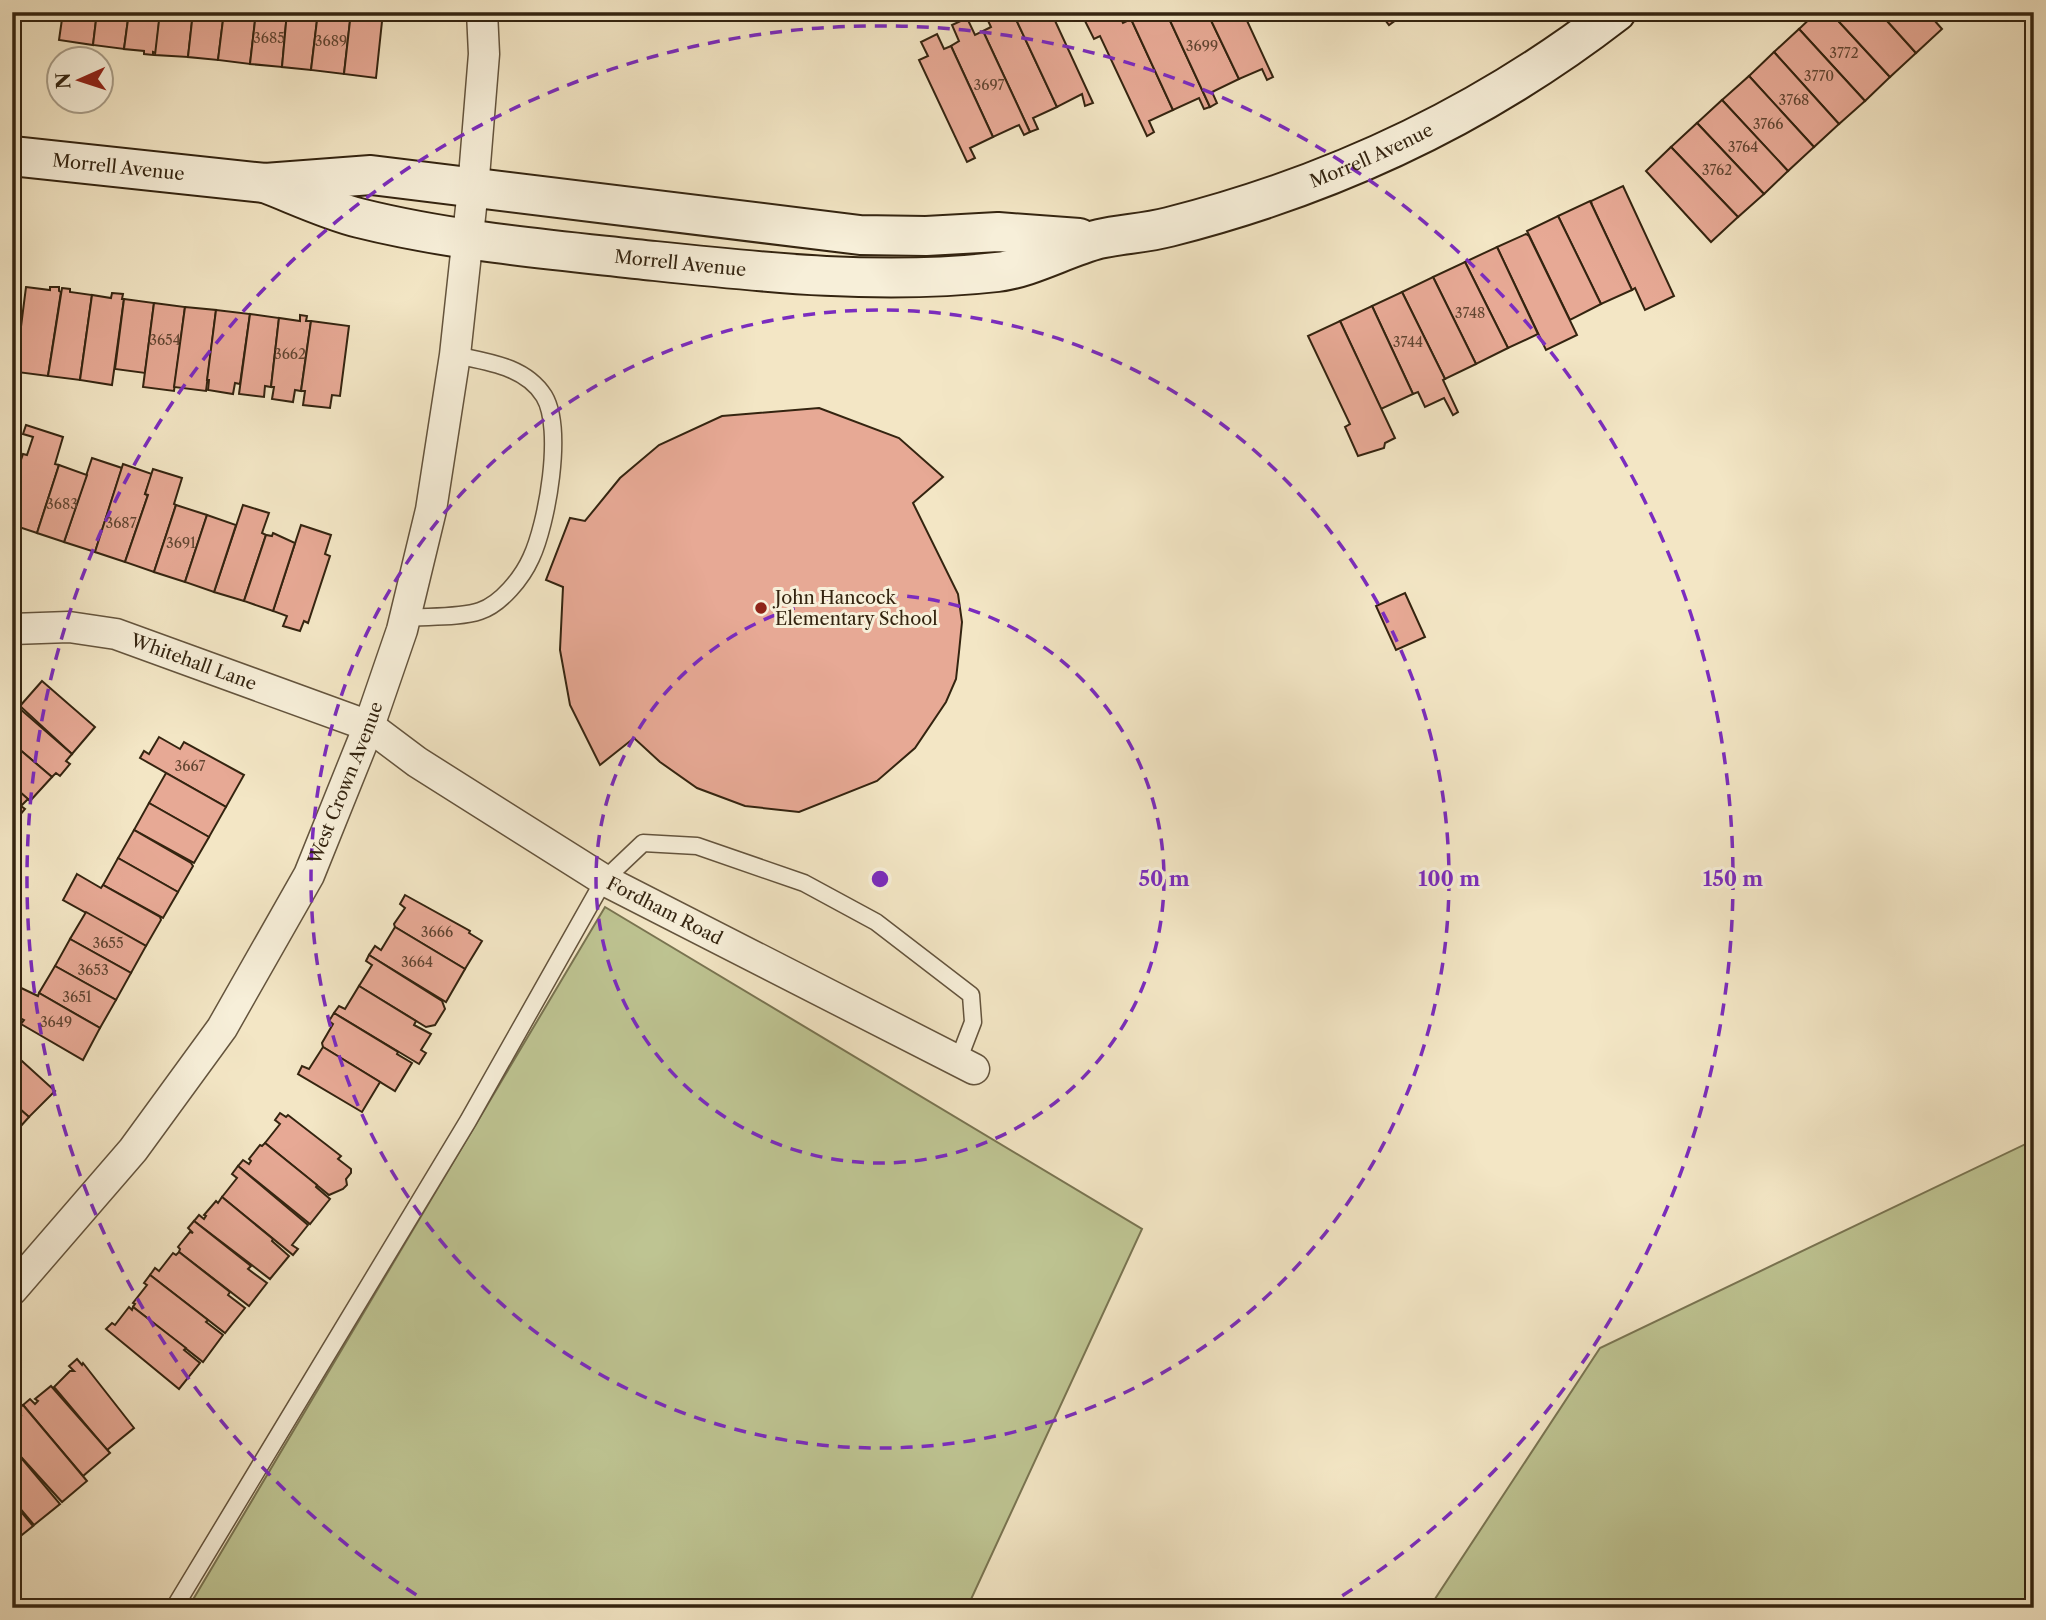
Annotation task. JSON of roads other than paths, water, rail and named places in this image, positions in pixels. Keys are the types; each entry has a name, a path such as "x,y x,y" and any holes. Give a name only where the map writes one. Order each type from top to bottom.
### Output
{"street":[{"name":"West Crown Avenue","path":"12,1290 134,1150 222,1028 309,875 369,726 405,618 431,510 455,355 467,238 484,54 482,12"},
{"name":"Morrell Avenue","path":"265,183 356,218 540,248 744,271 848,277 906,278 1002,272 1098,239 1167,228 1297,188 1374,158 1437,128 1499,93 1575,44 1616,12"},
{"name":"Morrell Avenue","path":"12,156 265,183 371,176 860,235 926,236 998,232 1098,239"},
{"name":"Whitehall Lane","path":"12,629 69,626 116,634 369,726"},
{"name":"Fordham Road","path":"369,726 416,762 604,880 966,1065"}],"lane":[{"path":"405,618 469,613 492,605 518,580 532,557 546,504 554,433 549,407 544,397 525,376 505,367 455,355"},
{"path":"174,1608 468,1121 604,880 643,843 697,846 804,883 876,922 971,995 973,1022 966,1065"}],"place":[{"name":"John Hancock Elementary School","path":"761,608"}]}
